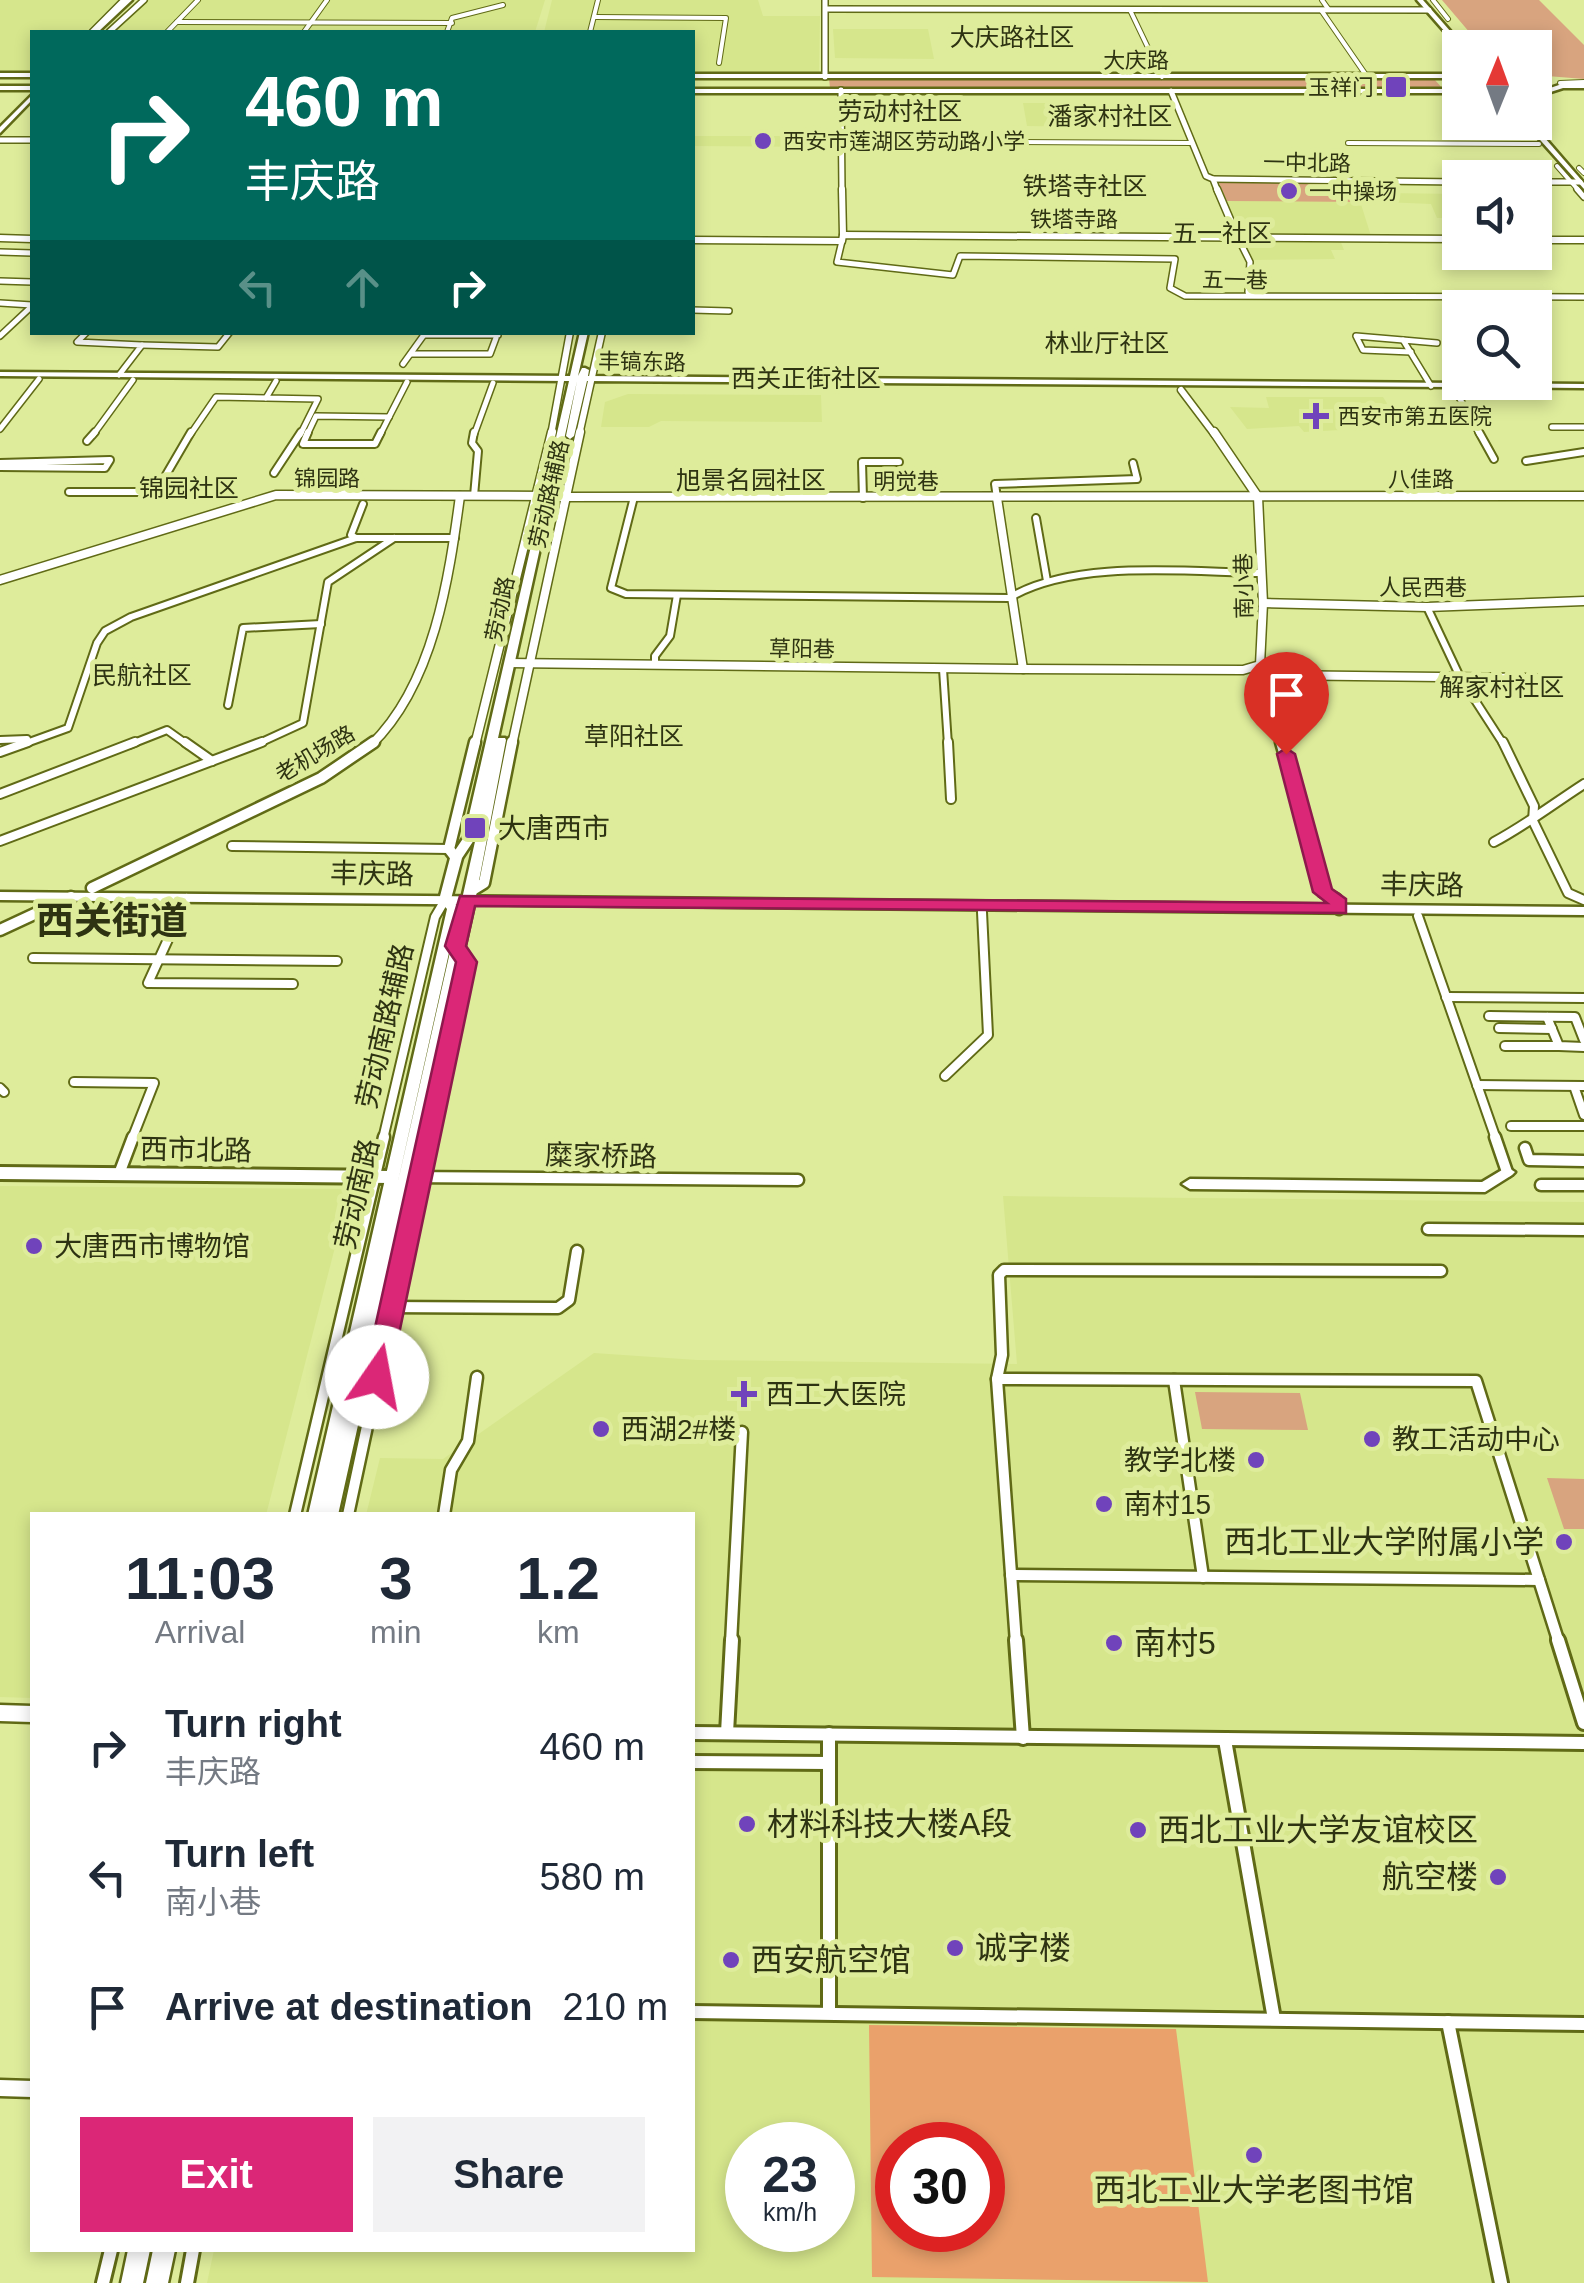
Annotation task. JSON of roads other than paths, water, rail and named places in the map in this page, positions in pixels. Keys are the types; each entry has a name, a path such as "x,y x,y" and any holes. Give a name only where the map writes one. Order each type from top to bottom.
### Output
{"main road":[{"path":"96,30 127,0"},
{"path":"109,30 141,0"},
{"path":"1426,0 1434,21 1444,30"},
{"path":"1433,12 1448,19 1455,30"},
{"path":"0,75 30,75"},
{"name":"大庆路","path":"695,76 1442,77"},
{"path":"810,77 817,79 817,90 812,90"},
{"path":"826,77 822,78 822,89 827,90"},
{"path":"1158,77 1169,91"},
{"path":"1169,91 1164,79 1177,78"},
{"path":"1552,83 1584,85"},
{"path":"1552,89 1565,85"},
{"path":"0,88 30,88"},
{"name":"大庆路","path":"695,90 1442,90"},
{"path":"0,136 30,98"},
{"path":"0,136 30,107"},
{"path":"1537,140 1558,166 1580,178"},
{"path":"1546,140 1580,178"},
{"name":"劳动路","path":"578,381 584,335"},
{"name":"劳动路","path":"469,895 551,497 591,335"},
{"name":"丰镐东路","path":"0,376 1442,390"},
{"name":"丰镐东路","path":"0,376 493,383 1584,388"},
{"name":"丰镐东路","path":"1552,388 1584,388"},
{"name":"劳动路","path":"447,895 452,854 470,837 518,663"},
{"name":"丰庆路","path":"0,886 447,895"},
{"name":"劳动南路","path":"331,1512 386,1307 398,1177 453,908 447,895"},
{"name":"丰庆路","path":"0,896 469,895 1338,904 1584,912"},
{"name":"劳动南路","path":"317,1512 469,895"},
{"name":"丰庆路","path":"1338,904 1584,901"},
{"path":"1190,1184 1485,1187 1506,1172"},
{"path":"132,2283 140,2252"},
{"path":"157,2283 164,2252"}],"street":[{"path":"96,30 127,0"},
{"path":"109,30 141,0"},
{"path":"169,30 198,0"},
{"path":"306,30 328,0"},
{"path":"591,30 598,0"},
{"path":"826,0 826,77"},
{"path":"1322,0 1329,10"},
{"path":"1426,0 1448,19"},
{"path":"448,30 456,16 503,5"},
{"path":"826,9 1433,12"},
{"path":"1130,10 1158,77"},
{"path":"1321,10 1368,78"},
{"path":"595,17 726,18 719,64"},
{"path":"177,22 452,22"},
{"path":"841,90 842,238"},
{"path":"1169,91 1250,262 1248,292 1272,294 1274,298"},
{"path":"0,136 30,140"},
{"path":"1013,142 1192,143"},
{"path":"841,144 984,144"},
{"path":"1348,144 1539,144"},
{"path":"1552,180 1580,178 1584,198"},
{"name":"一中北路","path":"1213,180 1442,182"},
{"path":"0,237 30,238"},
{"name":"五一巷","path":"842,238 837,262 953,275 960,256 1174,259 1170,288 1185,296 1584,297"},
{"name":"铁塔寺路","path":"695,240 1442,239"},
{"path":"1552,240 1584,240"},
{"path":"0,252 30,254"},
{"path":"0,281 30,282"},
{"path":"0,304 30,306"},
{"path":"0,336 30,308"},
{"path":"695,310 729,310"},
{"path":"84,335 77,342 218,347 228,335"},
{"path":"403,364 424,335"},
{"path":"411,354 490,354 498,335"},
{"name":"劳动路辅路","path":"570,335 578,381"},
{"name":"劳动路辅路","path":"518,663 578,381 601,335"},
{"path":"1410,352 1363,350 1356,336 1437,342"},
{"path":"1403,340 1431,386"},
{"path":"119,375 142,344"},
{"path":"0,428 39,379"},
{"path":"88,441 134,380"},
{"path":"266,398 276,381"},
{"path":"390,416 316,416 303,444 375,444 390,416 407,382"},
{"path":"474,496 478,451 472,442 478,415 493,383"},
{"name":"南小巷","path":"1181,390 1247,476 1258,497 1263,603 1260,665"},
{"path":"69,492 156,492 216,397 318,398 298,440 274,472"},
{"path":"1461,400 1494,459"},
{"path":"1552,427 1584,427"},
{"path":"1526,460 1584,452"},
{"path":"110,460 105,468 0,465 110,460"},
{"path":"864,498 862,462 899,462"},
{"path":"1023,668 1009,598 995,484 1137,479 1133,463"},
{"path":"343,496 350,479"},
{"name":"锦园路","path":"0,580 276,495 551,497"},
{"name":"老机场路","path":"92,888 321,778 356,757 382,734 430,637 455,538 460,496"},
{"name":"八佳路","path":"1258,497 1584,496"},
{"name":"劳动路辅路","path":"452,854 551,497"},
{"name":"明觉巷","path":"551,497 1258,497"},
{"path":"634,497 611,588 626,594 1009,598 1032,582 1047,580 1142,572 1262,574"},
{"path":"356,538 351,534 364,504"},
{"path":"1036,518 1047,580"},
{"path":"0,752 68,728 105,630 151,608 356,538 455,538"},
{"path":"0,841 303,723 328,582 394,538"},
{"path":"654,665 655,656 670,636 677,595"},
{"name":"人民西巷","path":"1263,603 1428,607 1584,600"},
{"path":"1428,607 1460,677 1507,749 1534,806 1533,821 1568,894 1584,901"},
{"path":"228,705 243,628 322,624"},
{"name":"草阳巷","path":"518,663 1242,670 1260,665"},
{"path":"1260,665 1323,892 1338,904"},
{"path":"943,668 951,798"},
{"path":"1266,676 1535,678"},
{"path":"0,794 167,730 212,761"},
{"path":"0,740 37,739"},
{"path":"1494,842 1533,821 1538,813 1584,784"},
{"path":"232,846 452,854"},
{"path":"0,930 71,896"},
{"path":"187,898 148,983 294,984"},
{"path":"945,1076 988,1035 982,912"},
{"path":"1418,916 1506,1172"},
{"path":"33,958 337,962"},
{"path":"1446,997 1584,998"},
{"path":"1489,1016 1579,1017 1584,1046 1505,1046"},
{"path":"1547,1017 1559,1046"},
{"path":"1499,1028 1552,1029"},
{"path":"74,1082 154,1084 118,1174"},
{"path":"1477,1085 1579,1086 1584,1112"},
{"path":"1511,1126 1584,1126"},
{"path":"1525,1148 1529,1160 1584,1161"},
{"name":"西市北路","path":"0,1173 398,1177"},
{"path":"296,1512 398,1177"},
{"name":"糜家桥路","path":"398,1177 798,1180"},
{"path":"1541,1185 1584,1185"},
{"path":"1428,1229 1584,1230"},
{"path":"349,1512 386,1307 558,1308 569,1300 577,1251"},
{"path":"1023,1738 997,1380 1002,1355 997,1281 1004,1270 1441,1271"},
{"path":"444,1512 451,1470 468,1441 478,1378"},
{"path":"997,1380 1476,1381 1584,1723"},
{"path":"1174,1380 1203,1576"},
{"path":"728,1733 742,1432"},
{"path":"1011,1574 1539,1580"},
{"path":"0,1713 30,1714"},
{"path":"695,1732 1584,1743"},
{"path":"828,2013 829,1734"},
{"path":"1225,1740 1274,2019"},
{"path":"695,1762 829,1763"},
{"path":"695,2012 1584,2024"},
{"path":"1448,2022 1501,2283"},
{"path":"0,2088 30,2089"},
{"path":"103,2283 111,2252"},
{"path":"186,2283 194,2252"}],"place":[{"name":"玉祥门","path":"1396,87"},
{"name":"西安市莲湖区劳动路小学","path":"763,141"},
{"name":"一中操场","path":"1289,191"},
{"name":"西安市第五医院","path":"1316,416"},
{"name":"大唐西市","path":"475,828"},
{"name":"大唐西市博物馆","path":"34,1246"},
{"name":"西工大医院","path":"744,1394"},
{"name":"西湖2#楼","path":"601,1429"},
{"name":"教工活动中心","path":"1372,1439"},
{"name":"教学北楼","path":"1256,1460"},
{"name":"南村15","path":"1104,1504"},
{"name":"西北工业大学附属小学","path":"1564,1542"},
{"name":"南村5","path":"1114,1643"},
{"name":"材料科技大楼A段","path":"747,1824"},
{"name":"西北工业大学友谊校区","path":"1138,1830"},
{"name":"航空楼","path":"1498,1877"},
{"name":"诚字楼","path":"955,1948"},
{"name":"西安航空馆","path":"731,1960"},
{"name":"西北工业大学老图书馆","path":"1254,2155"}],"district":[{"name":"大庆路社区","path":"1012,37"},
{"name":"劳动村社区","path":"900,111"},
{"name":"潘家村社区","path":"1110,116"},
{"name":"铁塔寺社区","path":"1085,186"},
{"name":"五一社区","path":"1222,233"},
{"name":"林业厅社区","path":"1107,343"},
{"name":"西关正街社区","path":"806,378"},
{"name":"旭景名园社区","path":"751,480"},
{"name":"锦园社区","path":"189,488"},
{"name":"民航社区","path":"142,675"},
{"name":"解家村社区","path":"1502,687"},
{"name":"草阳社区","path":"634,736"},
{"name":"西关街道","path":"112,921"}]}
